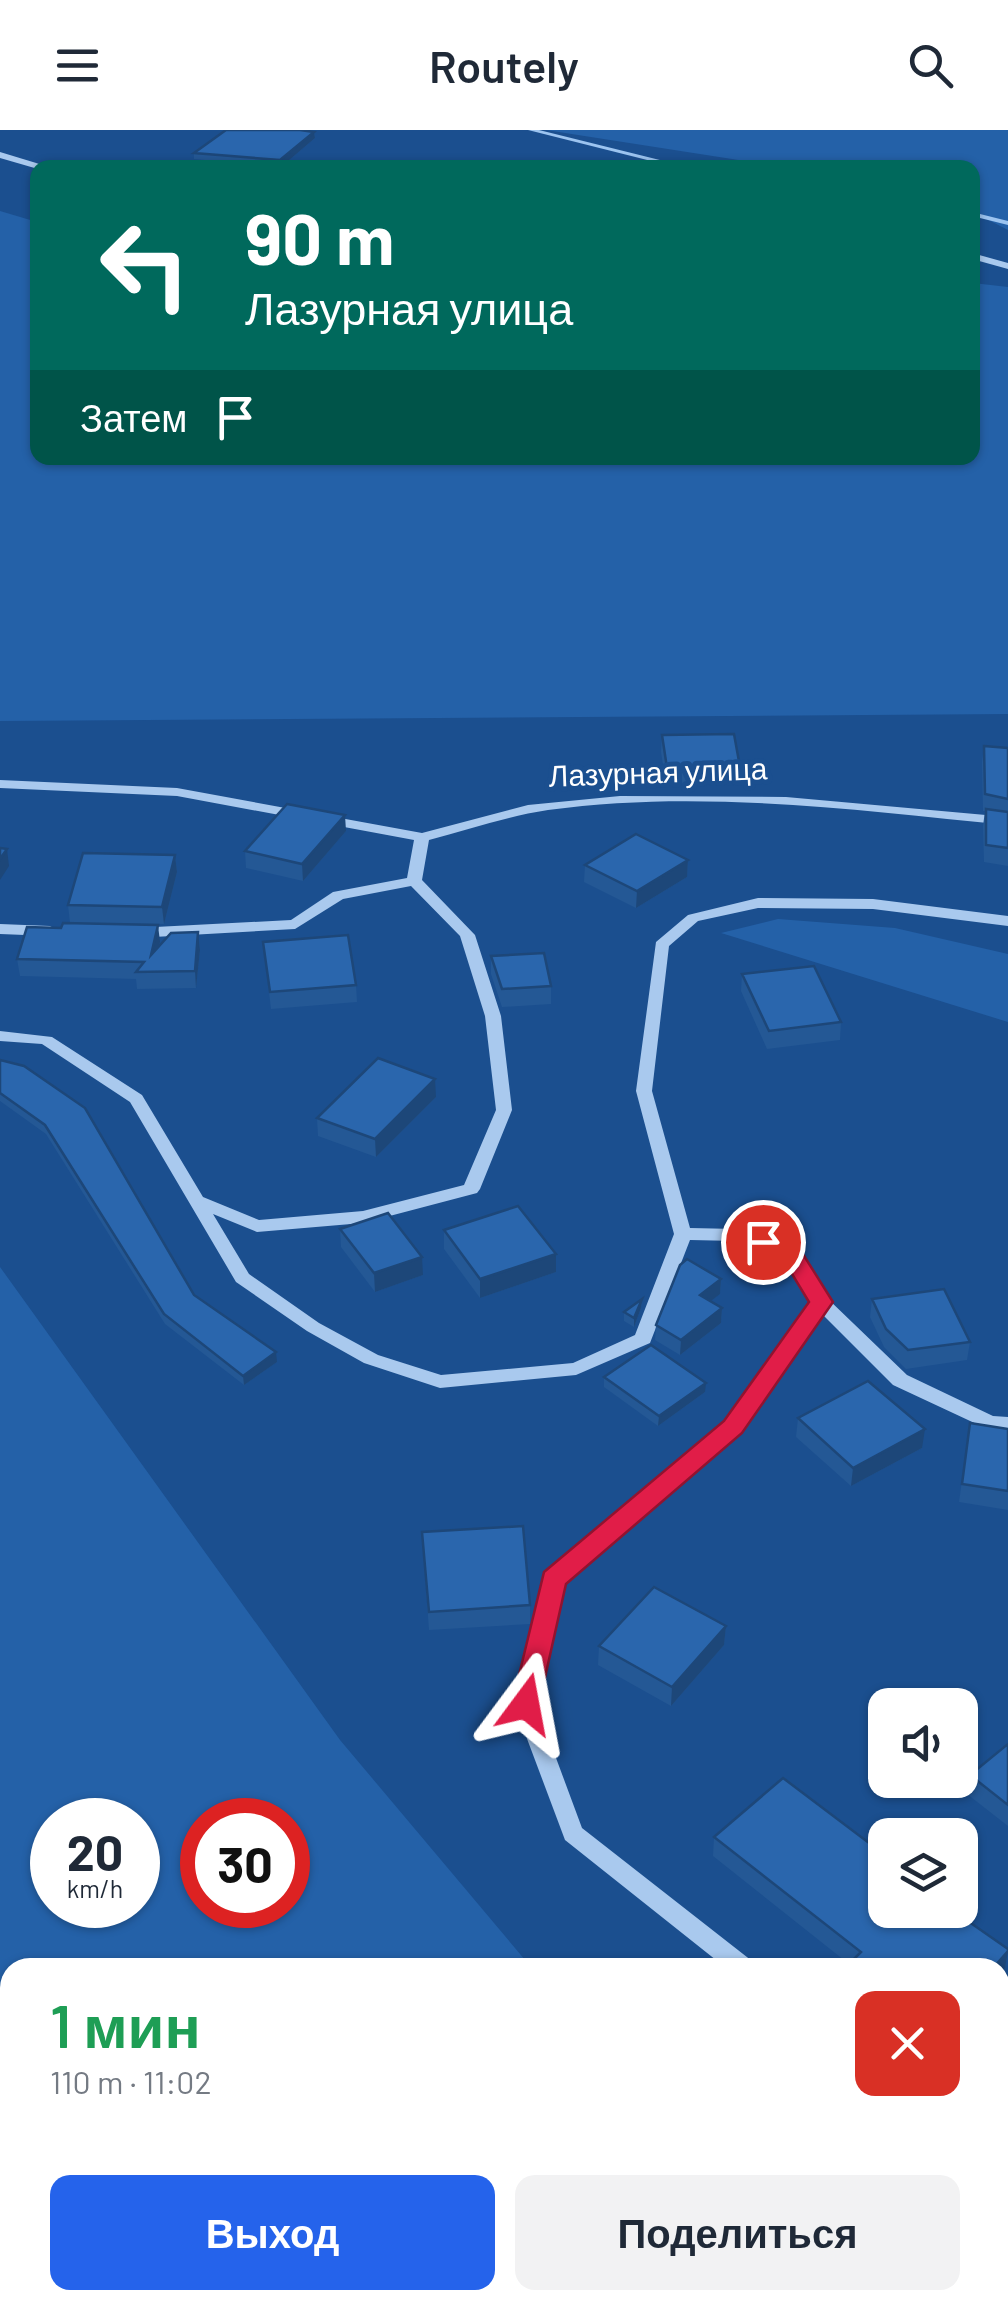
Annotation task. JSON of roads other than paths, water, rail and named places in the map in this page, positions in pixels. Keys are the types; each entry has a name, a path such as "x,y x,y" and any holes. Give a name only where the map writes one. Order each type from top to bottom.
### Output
{"street":[{"path":"0,155 30,164"},
{"path":"980,258 1008,266"},
{"path":"0,784 177,792 422,837 414,881"},
{"name":"Лазурная улица","path":"422,837 560,804 686,798 819,802 1008,821"},
{"path":"116,933 295,924 338,895 414,881"},
{"path":"196,1202 257,1226 363,1217 470,1189 504,1110 494,1016 467,934 414,881"},
{"path":"0,1036 46,1040 136,1099 242,1278 312,1327 371,1360 440,1382 576,1369 642,1338 683,1234 644,1091 661,945 693,918 758,903 873,904 1008,920"},
{"path":"0,929 60,932"},
{"path":"683,1234 737,1235 788,1249 822,1302 900,1380 990,1422 1008,1424"},
{"path":"731,1958 573,1834 526,1704 554,1579 733,1427 822,1302"}],"waterway":[{"path":"531,130 656,160"},
{"path":"980,216 1008,223"}]}
